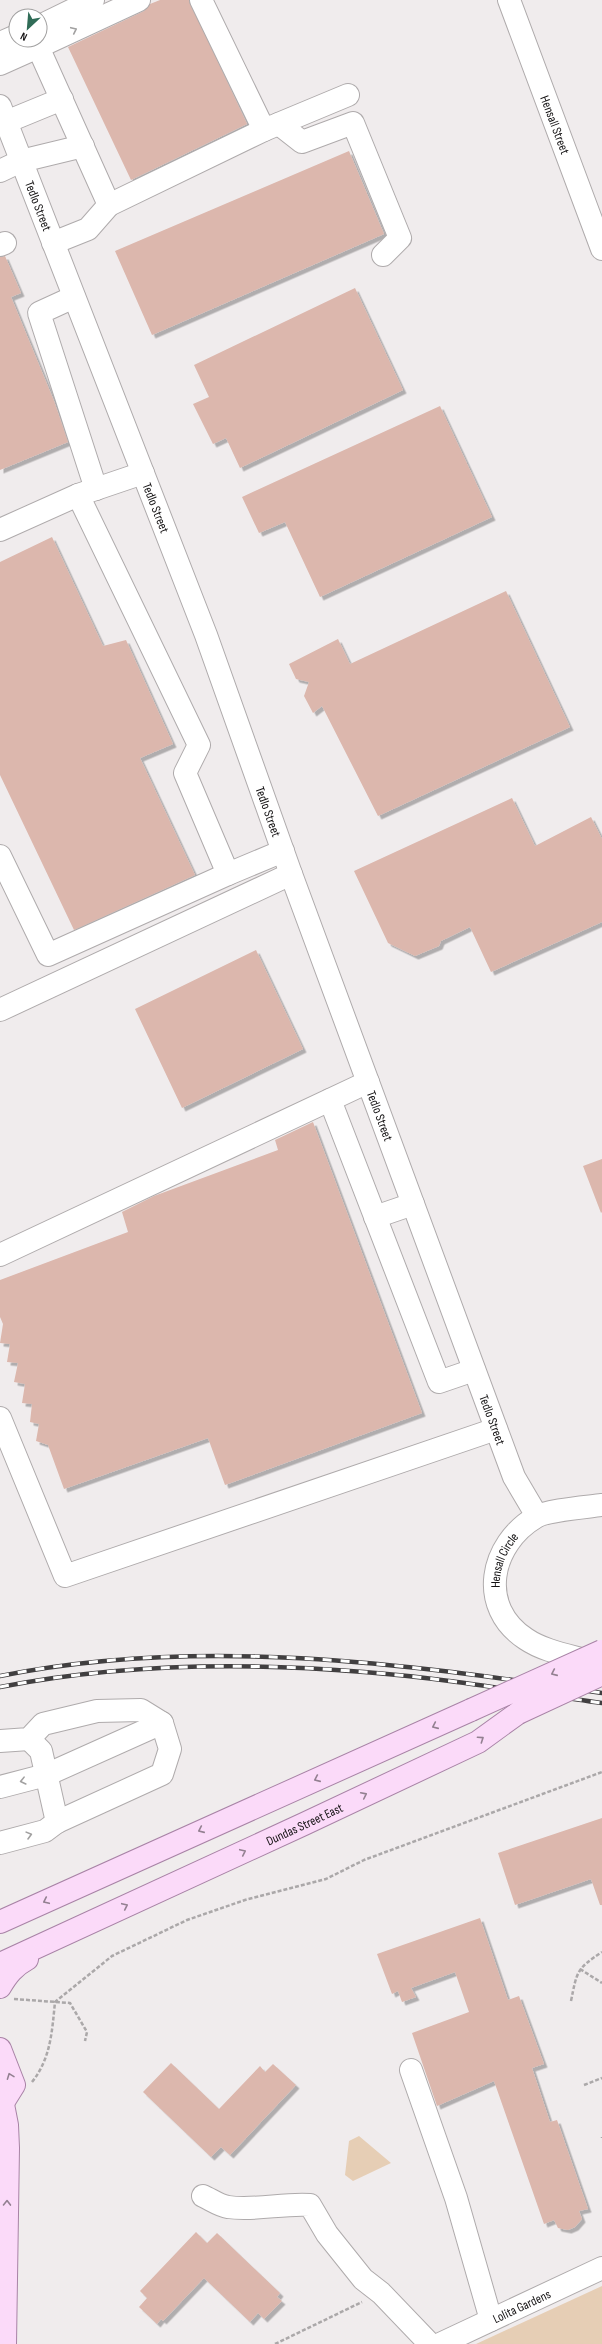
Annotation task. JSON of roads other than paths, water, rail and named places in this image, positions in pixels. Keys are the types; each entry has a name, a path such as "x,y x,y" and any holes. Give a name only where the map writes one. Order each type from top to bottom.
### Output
{"main road":[{"path":"0,1922 602,1651"},
{"name":"Dundas Street East","path":"0,1964 478,1742 518,1713 602,1674"},
{"path":"3,1992 6,1976 17,1965 78,1934 90,1923"},
{"path":"0,2049 14,2085 2,2095 8,2148 5,2344"}],"street":[{"path":"48,30 93,0"},
{"path":"48,33 139,0"},
{"path":"201,0 271,127 302,142 353,123 400,238 383,254"},
{"name":"Hensall Street","path":"509,0 602,249"},
{"path":"0,64 22,48"},
{"path":"43,48 62,99 109,205"},
{"path":"53,243 88,229 109,205 271,127 348,95"},
{"path":"3,114 62,99"},
{"name":"Tedlo Street","path":"3,114 206,635 291,874 514,1477 537,1516"},
{"path":"0,171 21,161 83,146"},
{"path":"74,297 39,313 87,492 199,745 185,773 228,874"},
{"path":"0,530 87,492 143,473"},
{"path":"0,856 48,955 228,874 283,851"},
{"path":"0,1010 291,874"},
{"path":"0,1255 368,1082"},
{"path":"330,1100 439,1382 474,1370"},
{"path":"375,1218 413,1204"},
{"path":"0,1418 66,1576 496,1429"},
{"path":"537,1516 602,1505"},
{"name":"Hensall Circle","path":"537,1516 512,1537 501,1554 495,1583 501,1611 516,1631 538,1646 602,1666"},
{"path":"0,1741 29,1739 44,1724 67,1717 97,1711 141,1710 162,1723 170,1749 162,1774 57,1822 45,1831 0,1843"},
{"path":"0,1787 46,1775 162,1723"},
{"path":"29,1739 41,1751 57,1822"},
{"path":"410,2070 456,2198 490,2320"},
{"path":"202,2196 227,2208 276,2207 293,2204 310,2205 328,2234 359,2273 381,2293 430,2344"},
{"name":"Lolita Gardens","path":"440,2344 602,2268"}],"railway":[{"path":"0,1676 75,1664 150,1658 225,1656 301,1658 452,1672 602,1693"},
{"path":"0,1687 45,1679 135,1670 181,1667 273,1667 364,1672 424,1678 602,1703"}]}
